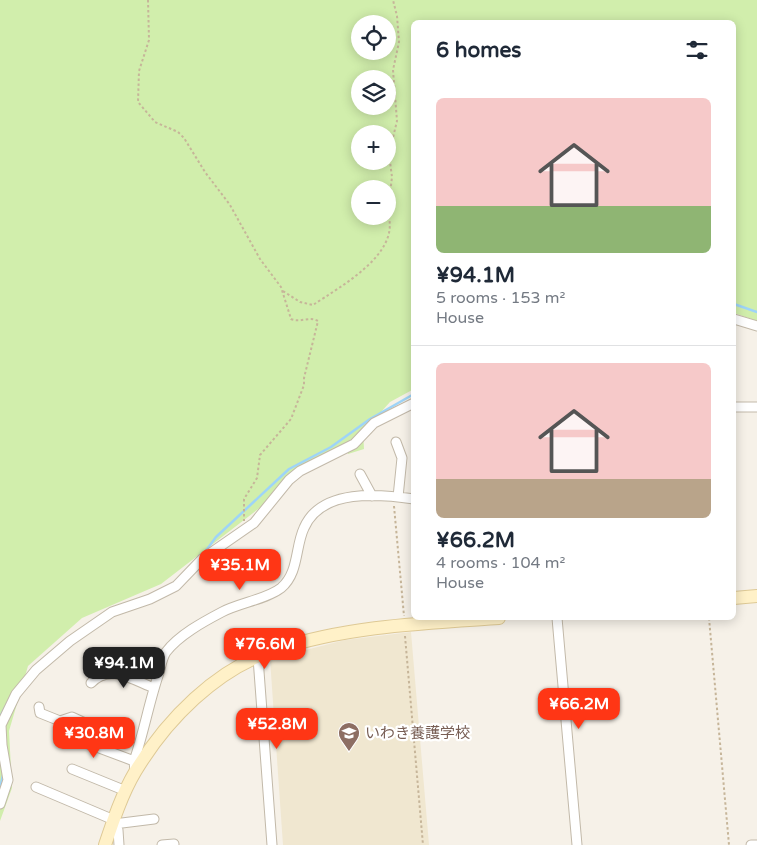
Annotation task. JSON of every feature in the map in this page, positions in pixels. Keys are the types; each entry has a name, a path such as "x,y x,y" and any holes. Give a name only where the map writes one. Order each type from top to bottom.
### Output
{"street":[{"path":"736,320 757,326"},
{"path":"0,804 8,780 2,745 1,725 16,694 36,670 70,640 112,612 176,586 202,560 254,524 289,480 300,471 354,444 374,423 411,404"},
{"path":"736,407 757,407"},
{"path":"396,442 402,458 396,497"},
{"path":"360,474 372,496"},
{"path":"105,845 135,766 154,688 165,654 172,646 199,625 224,611 281,588 295,565 304,528 318,510 328,503 342,499 372,496 411,500"},
{"path":"736,598 757,596"},
{"path":"135,766 164,732 203,692 233,669 274,650 358,630 475,620"},
{"path":"557,620 577,845"},
{"path":"258,658 272,845"},
{"path":"91,683 101,674 110,672 154,688"},
{"path":"39,707 40,713 60,721 72,717 96,728 89,744"},
{"path":"62,734 89,744 135,766"},
{"path":"72,769 126,791"},
{"path":"36,787 114,822 154,819"},
{"path":"114,822 118,830 119,845"},
{"path":"162,845 174,844"},
{"path":"751,845 757,844"}],"path":[{"path":"148,0 149,40 139,71 138,102 155,122 178,132 184,138 205,172 230,205 248,241 283,291 292,320 314,319 318,323 304,378 304,385 295,410 286,426 260,455 257,478 246,492 243,504 244,530"},
{"path":"392,0 397,16 399,42 393,70 397,121 389,154 392,180"},
{"path":"283,291 300,302 313,305 358,276 361,270 370,266 379,254 389,225"},
{"path":"396,497 404,626 423,845"},
{"path":"709,620 729,845"}],"shaded area":[{"name":"いわき養護学校","path":"411,632 429,845 283,845 270,659 345,640"}],"green space":[{"path":"0,0 757,0 757,321 736,314 736,20 411,20 411,391 390,402 363,432 364,449 348,454 345,444 320,457 262,506 161,584 82,618 28,666 9,731 12,788 0,821"}],"waterway":[{"path":"736,305 757,312"},
{"path":"205,552 216,537 289,469 331,447 370,419 411,396"},
{"path":"1,715 10,698"},
{"path":"0,788 3,775"}],"place":[{"name":"いわき養護学校","path":"349,752"}]}
